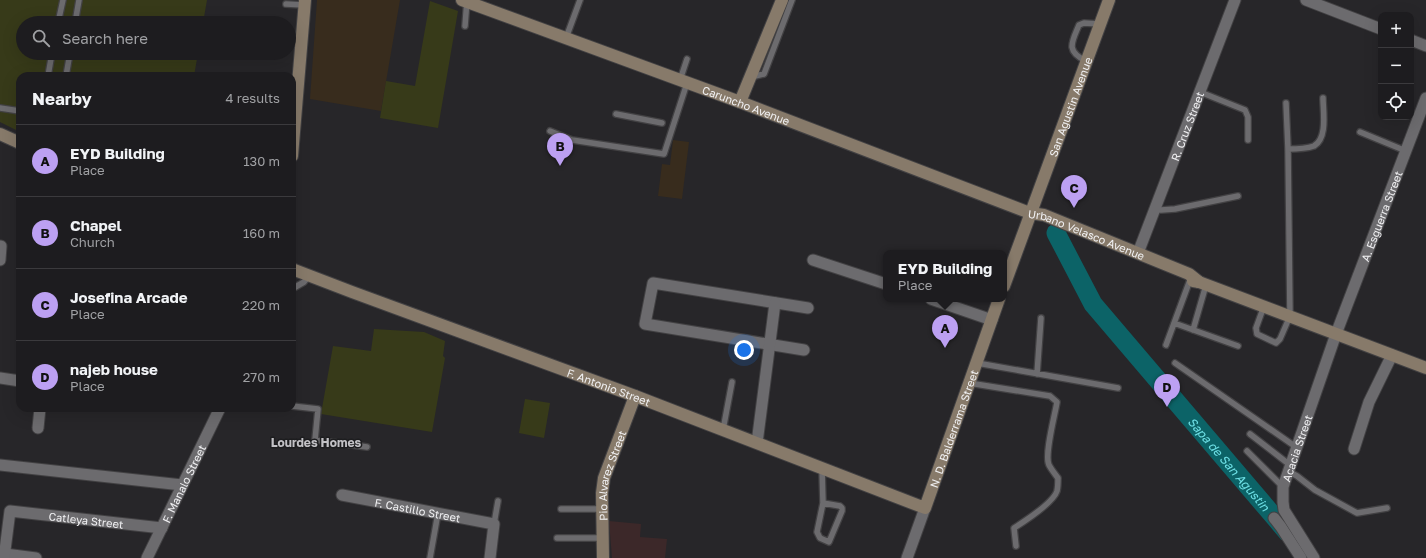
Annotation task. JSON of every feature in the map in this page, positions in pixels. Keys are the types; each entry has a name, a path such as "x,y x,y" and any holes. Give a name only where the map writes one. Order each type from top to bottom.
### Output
{"street":[{"name":"Caruncho Avenue","path":"465,0 740,102 1030,213"},
{"path":"740,102 782,0"},
{"name":"San Agustin Avenue","path":"1030,213 1109,0"},
{"name":"R. Cruz Street","path":"1138,253 1236,0"},
{"path":"1306,0 1378,28"},
{"path":"296,104 304,2"},
{"path":"1414,41 1426,46"},
{"name":"A. Esguerra Street","path":"1336,334 1426,98"},
{"path":"0,134 16,141"},
{"path":"1007,278 1030,213"},
{"name":"Urbano Velasco Avenue","path":"1030,213 1044,215 1138,253 1189,274 1198,282"},
{"name":"Urbano Velasco Avenue","path":"1030,213 1041,221 1426,368"},
{"path":"0,246 0,260"},
{"path":"813,260 883,283"},
{"name":"F. Antonio Street","path":"296,270 366,298 635,396 925,508"},
{"path":"804,350 645,324 653,284 808,308"},
{"path":"940,302 992,320"},
{"name":"N. D. Balderrama Street","path":"907,558 998,302"},
{"path":"757,443 774,303"},
{"name":"Acacia Street","path":"1314,558 1284,510 1283,487 1336,334"},
{"path":"1354,449 1369,402 1392,355"},
{"path":"0,378 16,380"},
{"name":"Pio Alvarez Street","path":"603,558 602,493 604,478 635,396"},
{"path":"38,428 40,412"},
{"name":"F. Manalo Street","path":"147,558 182,485 214,412"},
{"path":"0,465 182,485"},
{"name":"F. Castillo Street","path":"342,495 494,524"},
{"name":"Catleya Street","path":"3,539 10,511 162,528"},
{"path":"1274,518 1301,558"},
{"path":"490,558 494,524"},
{"path":"3,539 4,556 36,558"}],"lane":[{"path":"60,16 63,0"},
{"path":"76,16 79,0"},
{"path":"465,0 465,26"},
{"path":"566,38 580,0"},
{"path":"751,77 764,74 792,0"},
{"path":"286,4 304,2"},
{"path":"776,13 780,31"},
{"path":"1086,61 1073,52 1071,45 1079,25 1084,22 1100,24"},
{"path":"550,131 572,140 664,154 683,81 687,59"},
{"path":"49,72 51,60"},
{"path":"67,72 69,60"},
{"path":"1200,92 1245,110 1248,117 1248,140"},
{"path":"1288,150 1313,146 1321,138 1323,132 1323,98"},
{"path":"1264,306 1256,331 1257,334 1265,339 1276,343 1278,342 1290,316 1286,103"},
{"path":"0,108 16,110"},
{"path":"616,114 662,123"},
{"path":"1360,132 1406,151"},
{"path":"1155,209 1175,209 1238,196"},
{"path":"296,287 304,282 310,275"},
{"path":"1166,345 1174,323 1198,282"},
{"path":"1193,330 1198,282"},
{"path":"1037,374 1041,318"},
{"path":"1174,323 1238,346"},
{"path":"977,363 1118,388"},
{"path":"1175,363 1296,447"},
{"path":"723,431 732,382"},
{"path":"969,383 1050,396 1057,402 1048,450 1048,464 1058,478 1057,491 1049,502 1014,528 1016,546"},
{"path":"296,406 318,409 315,440 367,447"},
{"path":"1250,434 1315,490 1357,513 1387,508"},
{"path":"1247,451 1283,487"},
{"path":"822,468 823,503 817,532 820,538 829,542 842,508 840,506 823,503"},
{"path":"494,524 498,500"},
{"path":"561,509 603,509"},
{"path":"430,558 438,513"},
{"path":"557,538 603,538"}],"shaded area":[{"path":"317,0 400,0 381,111 310,99"},
{"path":"673,140 689,142 682,199 658,196 662,164 670,165"},
{"path":"609,521 641,524 640,537 667,539 665,558 612,558"}],"green space":[{"path":"0,0 207,0 204,16 16,16 16,60 197,60 195,72 16,72 16,130 0,122"},
{"path":"430,1 458,11 438,128 380,118 386,81 415,86"},
{"path":"374,329 424,332 445,341 443,356 445,358 432,432 321,414 333,346 371,351"},
{"path":"525,399 550,403 544,438 519,433"}],"waterway":[{"name":"Sapa de San Agustin","path":"1056,233 1093,304 1288,533"}],"place":[{"name":"Chapel","path":"560,166"},
{"name":"Josefina Arcade","path":"1074,208"},
{"name":"EYD Building","path":"945,348"},
{"name":"najeb house","path":"1167,407"}],"district":[{"name":"Lourdes Homes","path":"316,442"}]}
